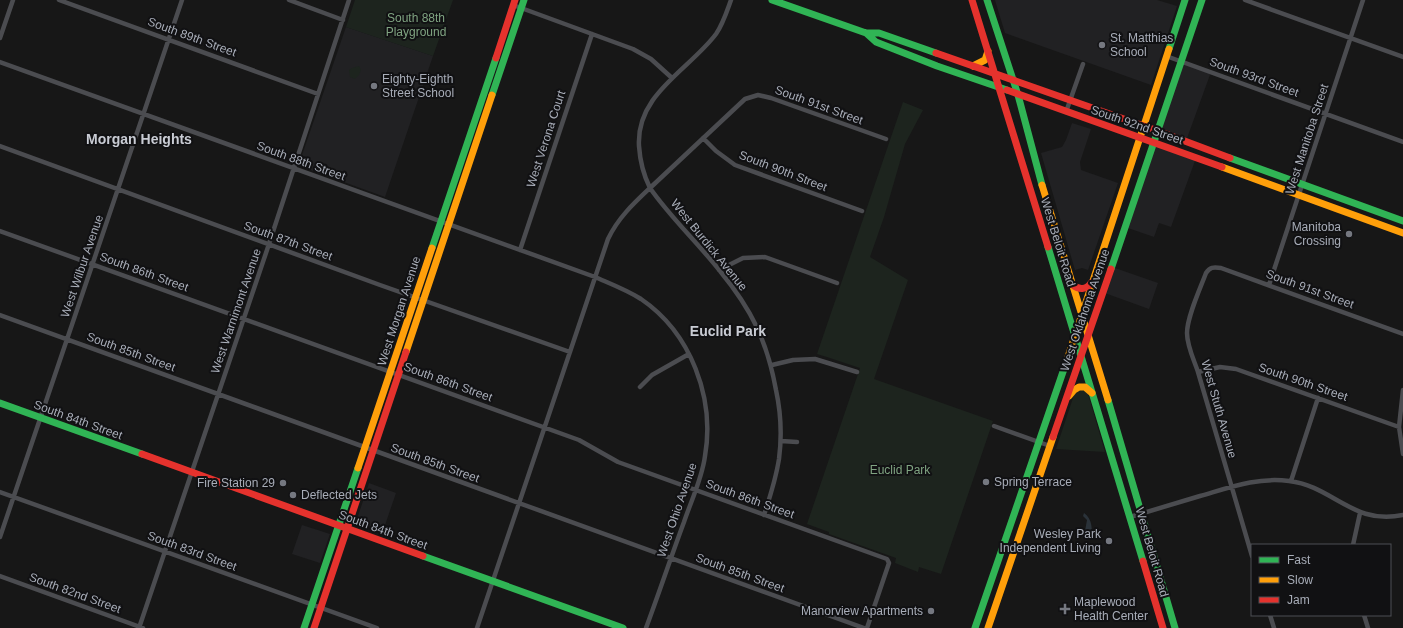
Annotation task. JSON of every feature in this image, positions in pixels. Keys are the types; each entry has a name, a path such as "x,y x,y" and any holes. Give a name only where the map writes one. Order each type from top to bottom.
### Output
{"main road":[{"name":"West Morgan Avenue","path":"314,628 524,0"},
{"name":"South 92nd Street","path":"772,0 866,33 879,33 1158,131 1403,221"},
{"name":"West Beloit Road","path":"972,0 1163,628"},
{"name":"West Beloit Road","path":"987,0 1018,95 1047,202 1088,334 1174,628"},
{"name":"West Oklahoma Avenue","path":"975,628 1075,337 1185,0"},
{"name":"West Oklahoma Avenue","path":"988,628 1080,356 1155,142 1202,0"},
{"name":"West Morgan Avenue","path":"304,628 340,526 514,3"},
{"name":"South 92nd Street","path":"866,33 876,42 937,66 1139,138 1155,142 1403,233"},
{"path":"973,66 985,60 988,51"},
{"path":"476,116 484,119"},
{"path":"1073,285 1078,288 1086,288 1090,285 1094,275"},
{"path":"1065,401 1078,387 1085,387 1092,393"},
{"name":"South 84th Street","path":"0,403 623,628"}],"street":[{"path":"0,38 13,0"},
{"name":"South 89th Street","path":"58,0 318,94"},
{"name":"West Wilbur Avenue","path":"0,538 182,0"},
{"path":"289,0 343,20"},
{"name":"West Warnimont Avenue","path":"140,628 349,0"},
{"name":"West Burdick Avenue","path":"731,0 724,20 717,32 705,47 654,97 645,114 640,128 639,142 643,172 650,188 741,298 754,320 772,365 779,403 781,441 778,466 764,515"},
{"path":"1245,0 1403,57"},
{"name":"West Manitoba Street","path":"1269,285 1363,0"},
{"path":"514,3 522,8 633,49 651,59 672,78"},
{"name":"West Verona Court","path":"520,250 592,34"},
{"name":"South 93rd Street","path":"1166,56 1403,142"},
{"name":"South 88th Street","path":"0,62 595,277"},
{"path":"1066,112 1083,64"},
{"name":"South 91st Street","path":"703,138 745,99 758,95 771,98 886,139"},
{"path":"477,628 612,230 623,214 703,138"},
{"name":"South 90th Street","path":"703,138 716,151 735,165 862,211"},
{"name":"South 87th Street","path":"0,146 570,352"},
{"name":"South 86th Street","path":"0,231 579,440 618,462 887,559 889,563 866,628"},
{"path":"719,270 743,258 765,257 837,283"},
{"name":"South 91st Street","path":"1209,268 1221,268 1403,334"},
{"name":"West Stuth Avenue","path":"1209,268 1190,317 1187,332 1251,553"},
{"name":"West Ohio Avenue","path":"595,277 642,300 666,322 680,338 689,354 698,374 704,394 707,427 705,457 695,490 646,628"},
{"name":"South 85th Street","path":"0,316 670,559 866,628"},
{"path":"640,387 652,375 689,354"},
{"path":"772,365 793,360 815,359 857,372"},
{"name":"South 90th Street","path":"1198,372 1220,367 1236,369 1399,427"},
{"path":"1403,390 1399,427 1403,454"},
{"path":"1290,481 1318,398"},
{"path":"994,426 1050,446"},
{"path":"781,441 797,442"},
{"path":"1130,517 1249,482 1268,480 1290,481 1306,485 1360,513 1371,516 1386,517 1403,515"},
{"name":"South 83rd Street","path":"0,492 377,628"},
{"path":"1352,544 1360,513"},
{"name":"South 82nd Street","path":"0,576 140,628"},
{"path":"1270,616 1274,628"},
{"path":"1364,616 1368,628"}],"shaded area":[{"name":"St. Matthias School","path":"995,0 1157,0 1177,6 1151,85 1005,33"},
{"name":"Eighty-Eighth Street School","path":"346,27 433,56 385,197 300,166 300,161"},
{"path":"1181,61 1211,72 1186,141 1158,131"},
{"path":"1072,123 1091,129 1080,162 1081,170 1118,183 1088,270 1082,268 1075,270 1041,153 1062,147"},
{"path":"1155,142 1196,158 1171,227 1159,223 1154,237 1125,227"},
{"path":"1112,267 1158,283 1149,309 1102,292"},
{"path":"369,483 396,493 383,531 356,522"},
{"path":"1084,513 1089,518 1092,529 1089,539 1085,539 1079,533 1080,529 1085,531 1087,520 1083,516"},
{"path":"302,525 330,534 320,563 292,554"}],"green space":[{"name":"South 88th Playground","path":"355,0 453,0 433,56 346,27"},
{"path":"359,66 361,70 359,75 355,79 350,77 349,70"},
{"name":"Euclid Park","path":"903,102 923,110 905,144 884,217 870,257 908,280 874,379 993,421 941,574 919,567 918,572 895,563 896,558 829,534 829,532 807,524 860,368 817,354"},
{"path":"1079,390 1083,390 1088,394 1105,452 1056,449 1074,395"}],"traffic: fast":[{"path":"492,95 524,0"},
{"path":"772,0 866,33 879,33 936,53"},
{"path":"987,0 1018,95 1042,185"},
{"path":"1169,49 1185,0"},
{"path":"1111,269 1202,0"},
{"path":"866,33 876,42 937,66 1007,90"},
{"path":"432,248 496,58"},
{"path":"1230,158 1403,221"},
{"path":"1048,247 1143,561"},
{"path":"975,628 1066,363"},
{"path":"1108,400 1175,628"},
{"path":"0,403 142,454"},
{"path":"304,628 358,468"},
{"path":"423,556 623,628"}],"traffic: slow":[{"path":"1066,363 1169,49"},
{"path":"973,66 985,60 988,51"},
{"path":"406,352 492,95"},
{"path":"1222,167 1403,233"},
{"path":"1042,185 1108,400"},
{"path":"358,468 432,248"},
{"path":"1069,396 1079,387 1085,387 1092,393"},
{"path":"988,628 1053,437"}],"traffic: jam":[{"path":"496,58 515,0"},
{"path":"972,0 1048,247"},
{"path":"936,53 1158,131 1230,158"},
{"path":"1007,90 1222,167"},
{"path":"1053,437 1111,269"},
{"path":"1073,285 1078,288 1082,288 1087,287 1091,283"},
{"path":"314,628 406,352"},
{"path":"142,454 423,556"},
{"path":"1143,561 1163,628"}],"place":[{"name":"St. Matthias School","path":"1102,45"},
{"name":"Eighty-Eighth Street School","path":"374,86"},
{"name":"Manitoba Crossing","path":"1349,234"},
{"name":"Spring Terrace","path":"986,482"},
{"name":"Fire Station 29","path":"283,483"},
{"name":"Deflected Jets","path":"293,495"},
{"name":"Wesley Park Independent Living","path":"1109,541"},
{"name":"Maplewood Health Center","path":"1065,609"},
{"name":"Manorview Apartments","path":"931,611"}],"district":[{"name":"Morgan Heights","path":"139,139"},
{"name":"Euclid Park","path":"728,331"}]}
